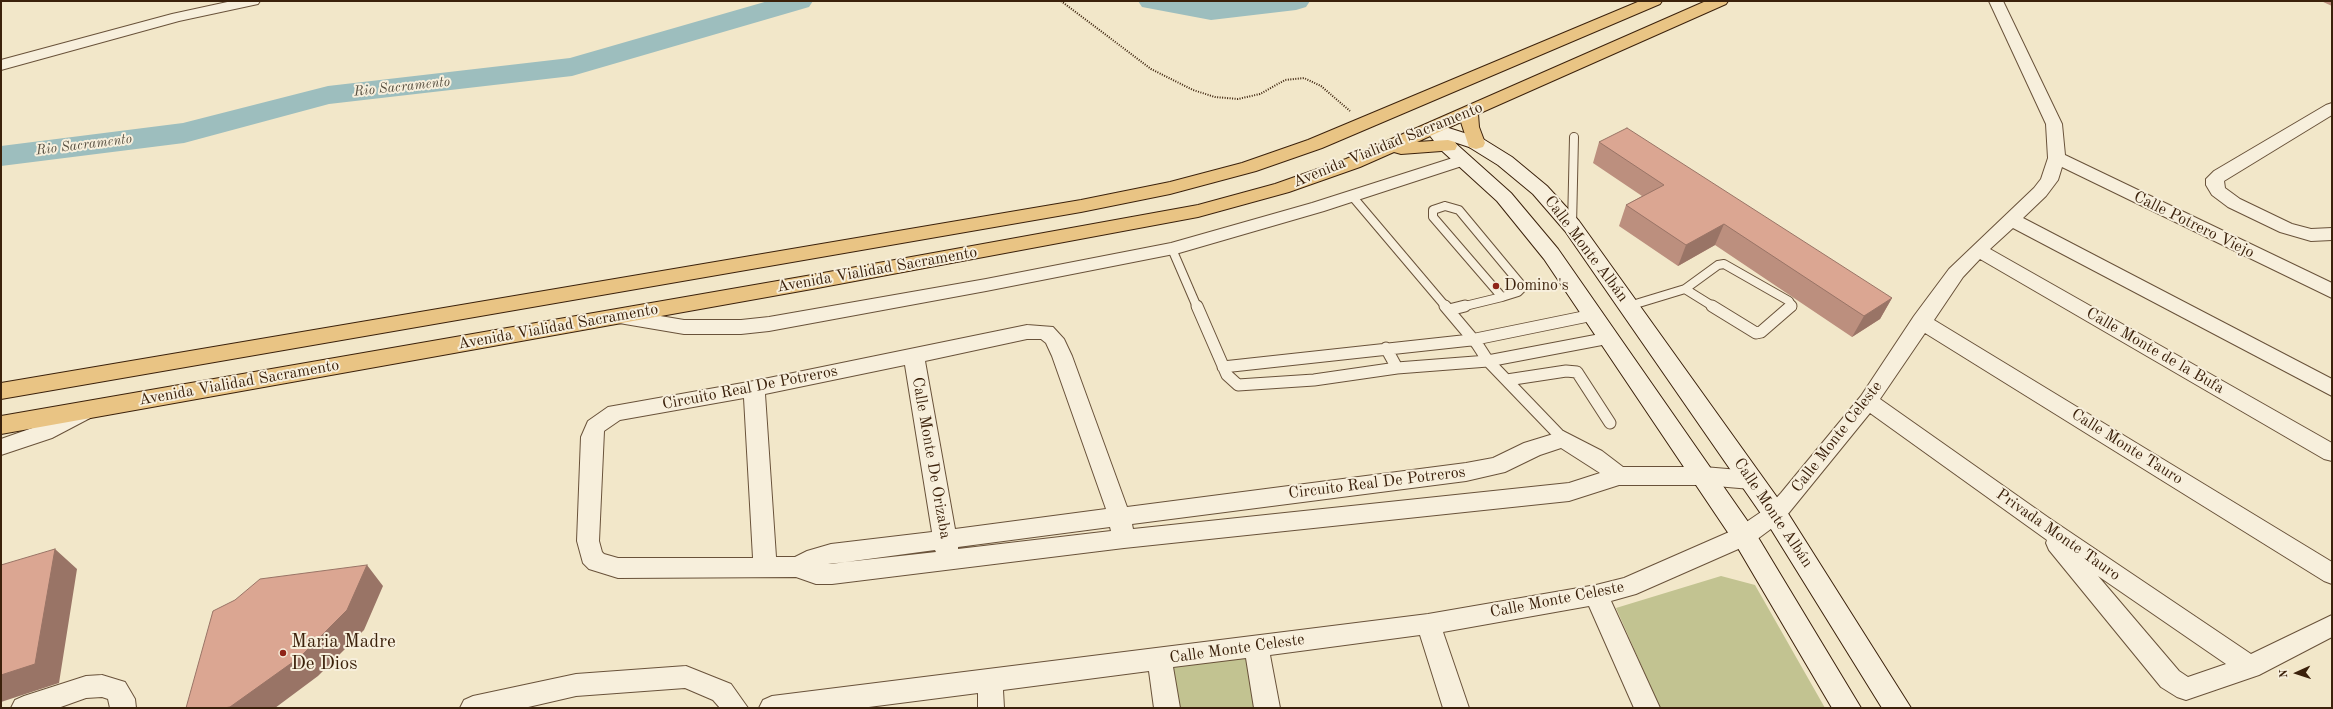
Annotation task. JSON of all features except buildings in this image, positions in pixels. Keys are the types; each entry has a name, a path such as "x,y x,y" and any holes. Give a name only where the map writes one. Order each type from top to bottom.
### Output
{"highway":[{"name":"Avenida Vialidad Sacramento","path":"1,391 1088,205 1209,178 1315,144 1447,87 1654,1"},
{"name":"Avenida Vialidad Sacramento","path":"1,425 619,316 1198,211 1282,188 1380,151 1720,1"},
{"path":"1315,144 1379,130 1433,128 1435,107 1447,87"},
{"path":"1380,151 1462,150 1470,127 1469,113"}],"main road":[{"name":"Calle Monte Albán","path":"1433,128 1462,150 1518,212 1551,254 1744,536 1847,708"},
{"name":"Calle Monte Albán","path":"1462,150 1522,174 1540,190 1572,226 1775,514 1897,708"}],"street":[{"path":"1,65 213,9 253,1"},
{"name":"Calle Monte Celeste","path":"772,708 798,707 1428,624 1596,595 1628,587 1744,536 1775,514 1868,401 1921,321 1956,273 1978,250 2012,220 2040,192 2049,180 2056,158 2056,135 2051,116 1996,1"},
{"path":"2332,108 2220,174 2215,179 2215,185 2218,191 2234,203 2286,228 2311,235 2332,234"},
{"path":"619,316 684,327 713,328 769,324 1172,248 1257,226 1352,196 1462,150"},
{"name":"Calle Potrero Viejo","path":"2056,158 2332,291"},
{"path":"2012,220 2332,388"},
{"name":"Calle Monte de la Bufa","path":"1978,250 2332,453"},
{"name":"Calle Monte Tauro","path":"1921,321 2332,574"},
{"name":"Circuito Real De Potreros","path":"1124,539 1119,516 1062,356 1051,335 1046,332 1027,332 754,389 615,413 601,420 595,427 592,437 588,541 591,556 597,562 618,568 798,567 816,574 832,574 1124,539 1569,492 1619,476 1704,476 1751,480"},
{"name":"Calle Monte De Orizaba","path":"914,356 948,560"},
{"path":"754,389 765,567"},
{"name":"Privada Monte Tauro","path":"1868,401 2041,524 2250,667"},
{"path":"1,447 45,432 86,410"},
{"path":"1563,439 1594,457 1619,476"},
{"name":"Circuito Real De Potreros","path":"798,567 824,555 945,538 1485,469 1505,463 1532,449 1563,439"},
{"path":"2041,524 2175,684 2186,689 2250,667 2332,625"},
{"path":"1596,595 1647,708"},
{"path":"1428,624 1456,708"},
{"path":"1256,646 1267,708"},
{"path":"1160,660 1167,708"},
{"path":"473,708 576,685 686,677 722,692 735,708"},
{"path":"990,681 991,708"},
{"path":"24,708 72,691 102,686 116,690 122,699 123,708"}],"lane":[{"path":"213,9 227,1"},
{"path":"1572,226 1574,138"},
{"path":"1352,196 1449,310 1471,340 1477,344 1488,361 1563,439"},
{"path":"1449,310 1502,297 1522,289 1521,283 1459,210 1445,206 1433,210 1433,217 1502,297"},
{"path":"1172,248 1223,367 1234,382 1246,386 1314,380 1397,368 1488,361 1609,338"},
{"path":"1629,306 1685,289 1718,265 1724,264 1789,301 1792,307 1761,332 1753,332 1685,289"},
{"path":"1223,367 1386,348 1471,340 1593,315"},
{"path":"1386,348 1397,368"},
{"path":"1507,380 1566,372 1577,372 1610,423"}],"path":[{"path":"1061,1 1151,70 1193,90 1215,97 1238,99 1260,94 1285,80 1304,78 1321,86 1364,123"}],"green space":[{"path":"1721,576 1755,585 1825,708 1660,708 1616,608"},
{"path":"1251,652 1260,708 1167,708 1160,665"}],"waterway":[{"name":"Rio Sacramento","path":"1,156 184,133 328,95 572,67 799,1"},
{"name":"Rio Sacramento","path":"1152,1 1211,11 1296,1"}],"place":[{"name":"Domino's","path":"1496,286"},
{"name":"Maria Madre De Dios","path":"283,653"}]}
